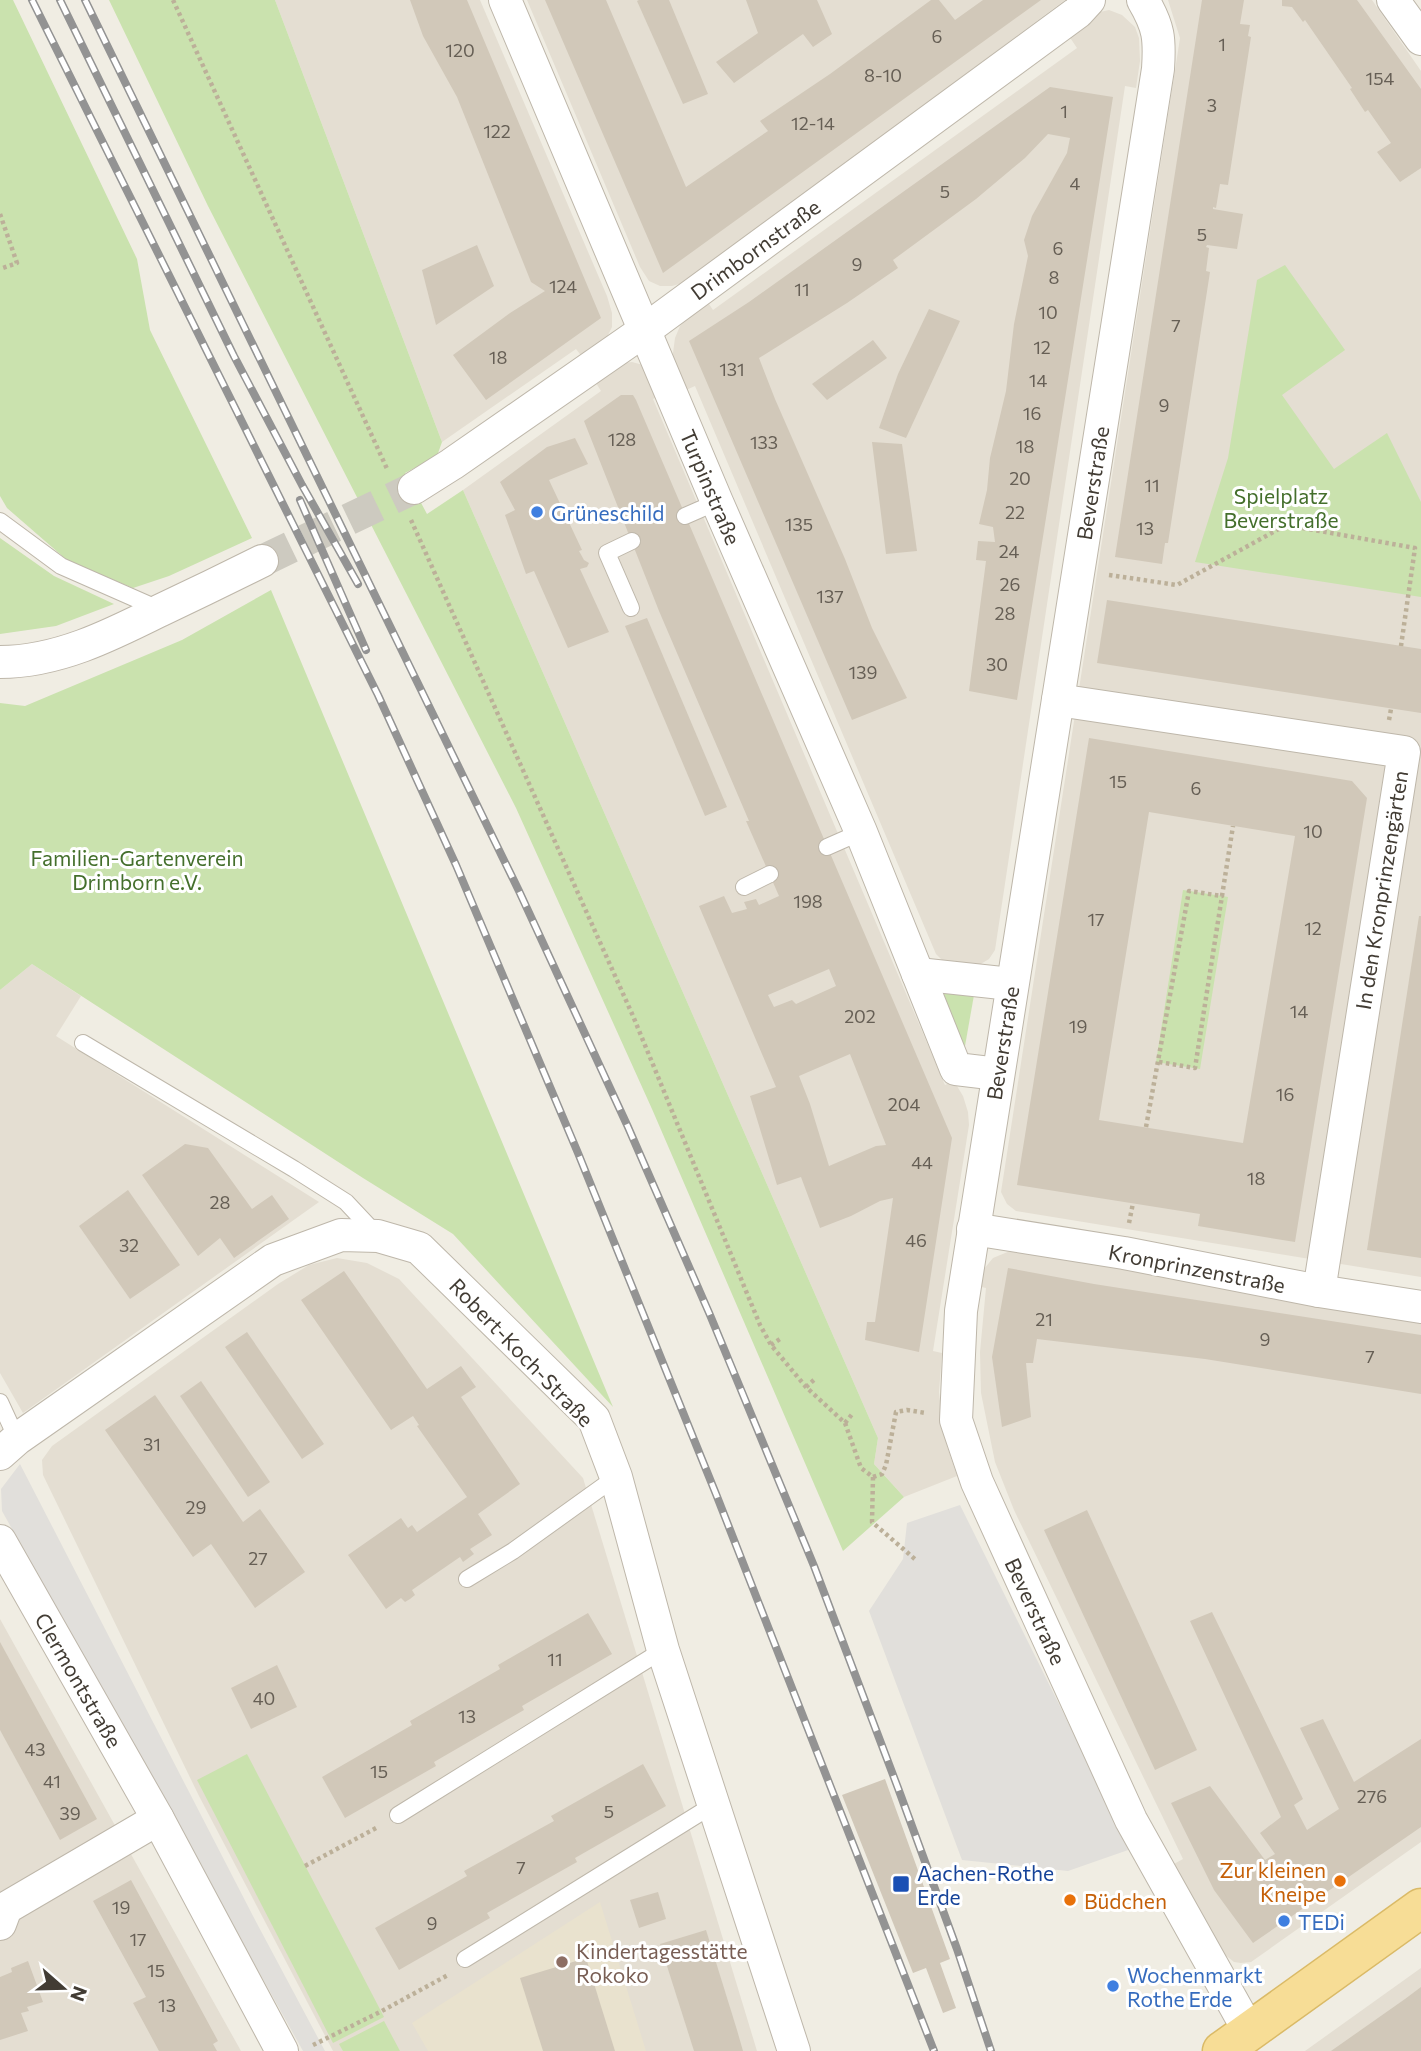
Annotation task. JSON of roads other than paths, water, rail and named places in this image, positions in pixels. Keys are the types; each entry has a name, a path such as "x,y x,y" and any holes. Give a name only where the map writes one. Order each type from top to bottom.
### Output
{"main road":[{"path":"1235,2041 1421,1908"}],"street":[{"name":"Turpinstraße","path":"505,0 861,832 956,1069 998,1074"},
{"name":"Drimbornstraße","path":"404,493 464,456 645,331 1067,20 1089,0"},
{"name":"Beverstraße","path":"1143,0 1155,19 1159,42 1158,69 961,1311 956,1420 976,1482 1235,2041"},
{"path":"1393,0 1421,39"},
{"path":"0,662 24,662 64,652 109,636 262,562"},
{"name":"In den Kronprinzengärten","path":"1058,700 1404,752 1319,1291"},
{"path":"918,974 1011,984"},
{"name":"Kronprinzenstraße","path":"974,1229 1124,1253 1319,1291 1421,1307"},
{"name":"Robert-Koch-Straße","path":"8,1446 273,1260 341,1234 378,1236 419,1248 594,1419 616,1477 663,1650 793,2051"},
{"name":"Clermontstraße","path":"0,1541 159,1819 282,2051"},
{"path":"2,1912 159,1819"}],"lane":[{"path":"685,516 718,502"},
{"path":"0,521 61,566 161,610"},
{"path":"631,608 607,553 632,541"},
{"path":"827,847 861,832"},
{"path":"744,887 770,874"},
{"path":"83,1043 294,1168 346,1202 378,1236"},
{"path":"0,1402 8,1446"},
{"path":"467,1579 513,1551 616,1477"},
{"path":"398,1815 663,1650"},
{"path":"465,1959 713,1805"}],"tunnel":[{"path":"262,561 414,488"}],"railway":[{"path":"32,0 378,695 456,865 578,1153 716,1494 934,2051"},
{"path":"60,0 234,356 358,584"},
{"path":"85,0 519,891 628,1127 710,1315 814,1566 957,1949 991,2051"},
{"path":"300,500 366,650"}],"place":[{"name":"Grüneschild","path":"537,512"},
{"name":"Zur kleinen Kneipe","path":"1340,1881"},
{"name":"Aachen-Rothe Erde","path":"901,1884"},
{"name":"Büdchen","path":"1070,1900"},
{"name":"TEDi","path":"1284,1921"},
{"name":"Kindertagesstätte Rokoko","path":"562,1962"},
{"name":"Wochenmarkt Rothe Erde","path":"1113,1986"}],"park label":[{"name":"Spielplatz Beverstraße","path":"1281,507"},
{"name":"Familien-Gartenverein Drimborn e.V.","path":"137,869"}]}
